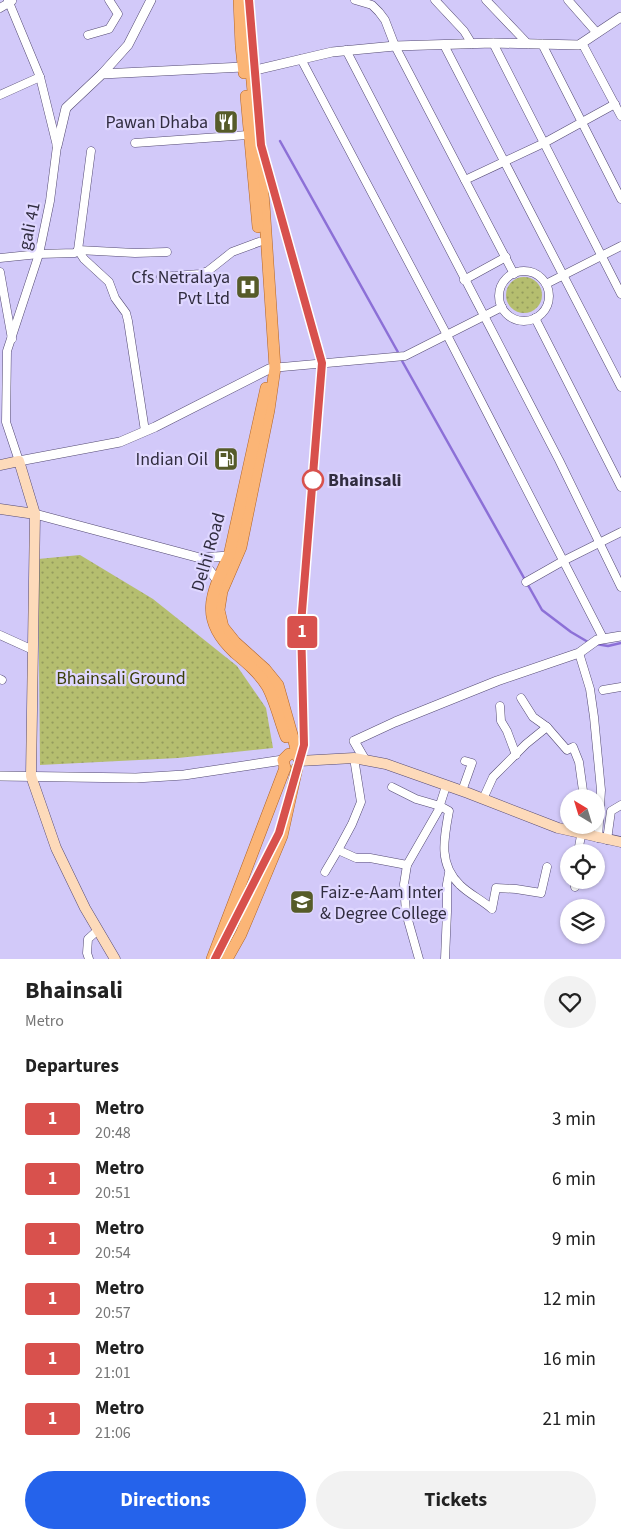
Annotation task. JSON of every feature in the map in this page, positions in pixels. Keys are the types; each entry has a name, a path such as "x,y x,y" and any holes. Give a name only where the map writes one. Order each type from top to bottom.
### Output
{"main road":[{"path":"239,0 241,46 247,69 264,204 272,368"},
{"path":"248,0 248,135 272,368"},
{"name":"Delhi Road","path":"272,368 232,557 221,582 222,591 219,610 223,627 235,642 265,668 278,685 295,745 292,761"},
{"path":"0,465 19,462 35,514 31,776 56,848 85,908 115,959"},
{"path":"0,509 35,514"},
{"path":"292,761 354,758 386,764 560,828"},
{"path":"212,959 292,761"},
{"path":"227,959 241,934 282,836 292,761"},
{"path":"593,834 603,839 621,842"}],"street":[{"path":"88,34 109,30 118,14 109,0"},
{"path":"57,146 66,108 102,74 128,45 152,0"},
{"path":"356,0 372,5 385,20 395,46 514,274"},
{"path":"435,0 464,31 472,44"},
{"path":"486,0 528,44"},
{"path":"568,0 597,33"},
{"path":"0,8 10,1"},
{"name":"gali 41","path":"10,1 40,77 57,146 50,201 39,254 12,340 4,351 6,422 19,462"},
{"path":"102,74 247,69 346,50 395,46 493,43 579,44 621,17"},
{"path":"493,43 621,294"},
{"path":"466,180 504,163 582,122 619,110 582,43"},
{"path":"542,44 621,199"},
{"path":"444,45 621,387"},
{"path":"346,50 559,460 621,587"},
{"path":"301,59 447,335 563,561 600,639"},
{"path":"0,94 40,77"},
{"path":"135,143 248,135"},
{"path":"91,151 78,250 84,260 109,282 115,298 126,313 145,431"},
{"path":"161,277 200,274 208,271 232,252 259,242"},
{"path":"546,284 621,246"},
{"path":"0,258 75,253 78,250 135,253 167,252"},
{"path":"464,280 506,257"},
{"path":"0,272 12,340"},
{"path":"532,273 538,275 546,284 549,294 548,303 543,312 535,318 522,321 516,320 505,312 502,307 500,301 501,288 509,277 514,274 532,273"},
{"path":"19,462 120,442 272,368 405,356 502,307"},
{"path":"535,318 621,487"},
{"path":"35,514 200,558 232,557"},
{"path":"526,582 621,532"},
{"path":"200,558 221,582"},
{"path":"0,635 33,650"},
{"path":"365,760 354,741 497,681 583,651 600,639 621,636"},
{"path":"583,651 594,717 601,790 603,839"},
{"path":"602,690 621,687"},
{"path":"521,698 533,716 547,727 567,750 573,747 579,762 583,789"},
{"path":"500,706 501,721 516,755"},
{"path":"483,799 493,777 526,744 547,727"},
{"path":"325,872 362,802 354,758"},
{"path":"0,776 136,778 184,775 292,761"},
{"path":"462,791 472,763 465,761"},
{"path":"392,786 416,799 440,806 449,811 444,854 449,873 445,959"},
{"path":"419,959 406,913 404,884 407,865 440,806 446,786"},
{"path":"603,839 611,810 621,805"},
{"path":"338,850 356,858 370,858 407,865"},
{"path":"449,873 461,886 492,910 496,888 516,889 541,894 547,867"},
{"path":"89,959 87,953 88,939 98,930"}],"green space":[{"path":"524,277 536,283 542,295 536,307 524,313 512,307 506,295 512,283"},
{"name":"Bhainsali Ground","path":"80,555 153,599 237,666 266,708 273,748 178,758 40,765 38,559"}],"waterway":[{"path":"280,141 399,354"},
{"path":"401,359 542,610 588,642"},
{"path":"596,644 608,646 621,643"}],"metro line":[{"name":"1","path":"215,959 279,833 304,745 301,624 322,363 261,145 249,0"}],"place":[{"name":"Pawan Dhaba","path":"226,122"},
{"name":"Cfs Netralaya Pvt Ltd","path":"248,287"},
{"name":"Indian Oil","path":"226,459"},
{"name":"Bhainsali","path":"313,480"},
{"name":"Faiz-e-Aam Inter & Degree College","path":"302,902"}]}
